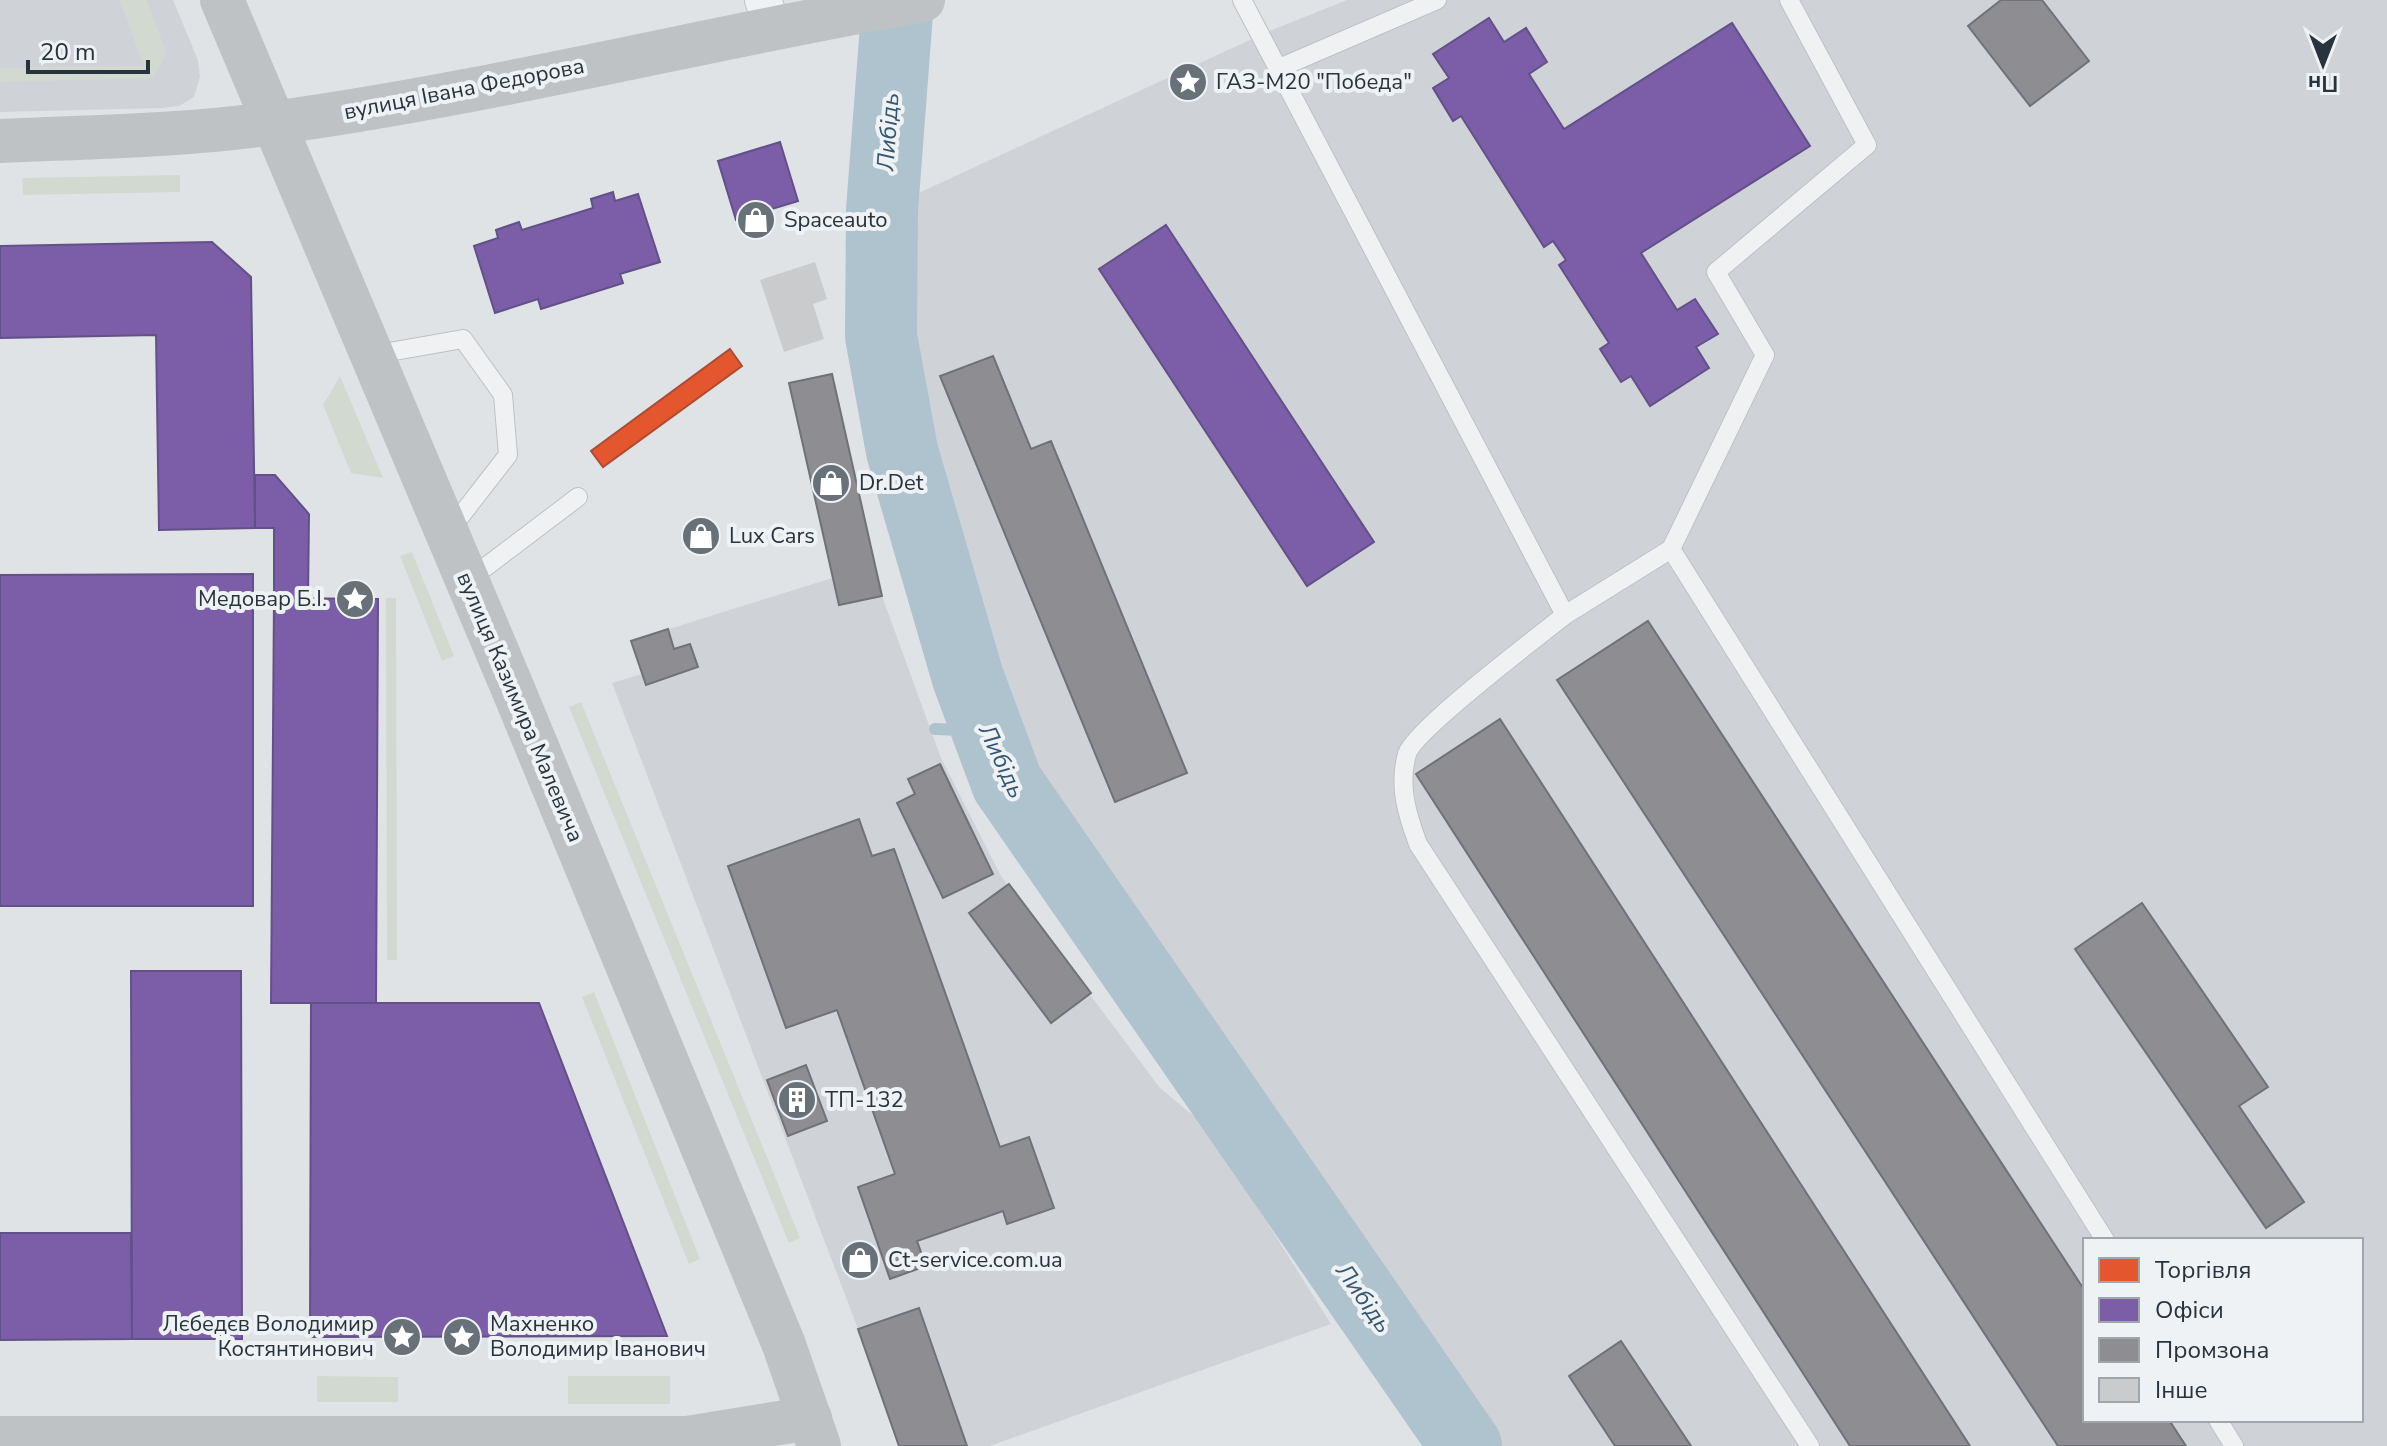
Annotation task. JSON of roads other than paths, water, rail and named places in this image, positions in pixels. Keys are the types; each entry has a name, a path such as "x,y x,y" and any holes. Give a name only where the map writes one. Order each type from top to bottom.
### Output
{"main road":[{"name":"вулиця Казимира Малевича","path":"222,0 784,1345 814,1432"},
{"name":"вулиця Івана Федорова","path":"0,141 198,131 272,123 380,106 768,13 824,17 923,0"},
{"path":"0,1438 687,1438 814,1432"}],"lane":[{"path":"1242,0 1565,615"},
{"path":"1277,69 1437,0"},
{"path":"1789,0 1867,145 1716,272 1765,355 1671,549 1565,615 1439,717 1408,750 1404,806 1418,844 1810,1446"},
{"path":"371,355 463,339 503,395 508,455 447,534"},
{"path":"467,581 578,497"},
{"path":"1671,549 2104,1238"},
{"path":"2219,1422 2234,1446"}],"waterway":[{"name":"Либідь","path":"898,0 882,210 881,336 902,451 968,678 1007,783 1466,1446"},
{"path":"935,729 986,731"}],"place":[{"name":"ГАЗ-М20 \"Победа\"","path":"1188,82"},
{"name":"Spaceauto","path":"756,220"},
{"name":"Dr.Det","path":"831,483"},
{"name":"Lux Cars","path":"701,536"},
{"name":"Медовар Б.І.","path":"355,599"},
{"name":"ТП-132","path":"797,1100"},
{"name":"Ct-service.com.ua","path":"860,1260"},
{"name":"Лєбедєв Володимир Костянтинович","path":"402,1337"},
{"name":"Махненко Володимир Іванович","path":"462,1337"}]}
